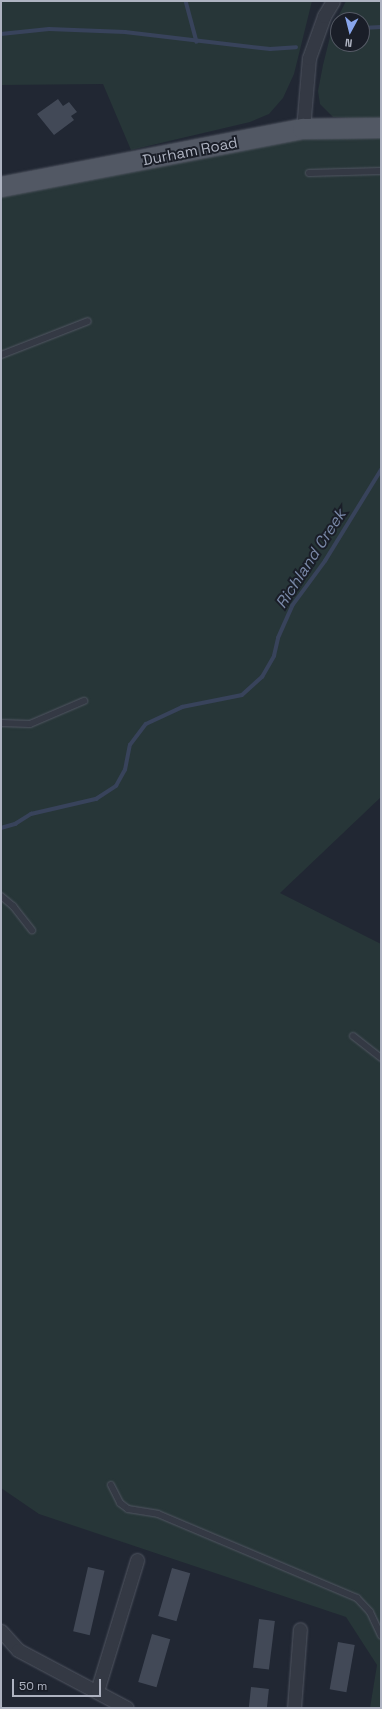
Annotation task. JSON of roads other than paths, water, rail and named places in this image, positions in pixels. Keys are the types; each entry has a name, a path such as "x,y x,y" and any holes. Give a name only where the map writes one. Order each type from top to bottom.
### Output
{"main road":[{"name":"Durham Road","path":"1,187 303,129 381,128"}],"street":[{"path":"303,129 309,58 333,1"},
{"path":"97,1691 137,1560"},
{"path":"294,1708 300,1629"},
{"path":"1,1631 18,1650 128,1708"}],"lane":[{"path":"309,174 381,171"},
{"path":"1,355 88,321"},
{"path":"1,723 30,724 84,701"},
{"path":"1,896 13,906 32,930"},
{"path":"354,1036 381,1058"},
{"path":"112,1485 120,1503 128,1508 158,1514 357,1598 370,1612 381,1636"}],"waterway":[{"path":"186,1 197,42"},
{"path":"370,28 381,27"},
{"path":"1,34 49,29 125,32 270,49 296,47"},
{"name":"Richland Creek","path":"1,828 15,824 31,814 96,799 116,786 125,770 130,745 146,724 182,707 242,695 262,677 274,656 278,638 292,606 325,561 381,470"}]}
